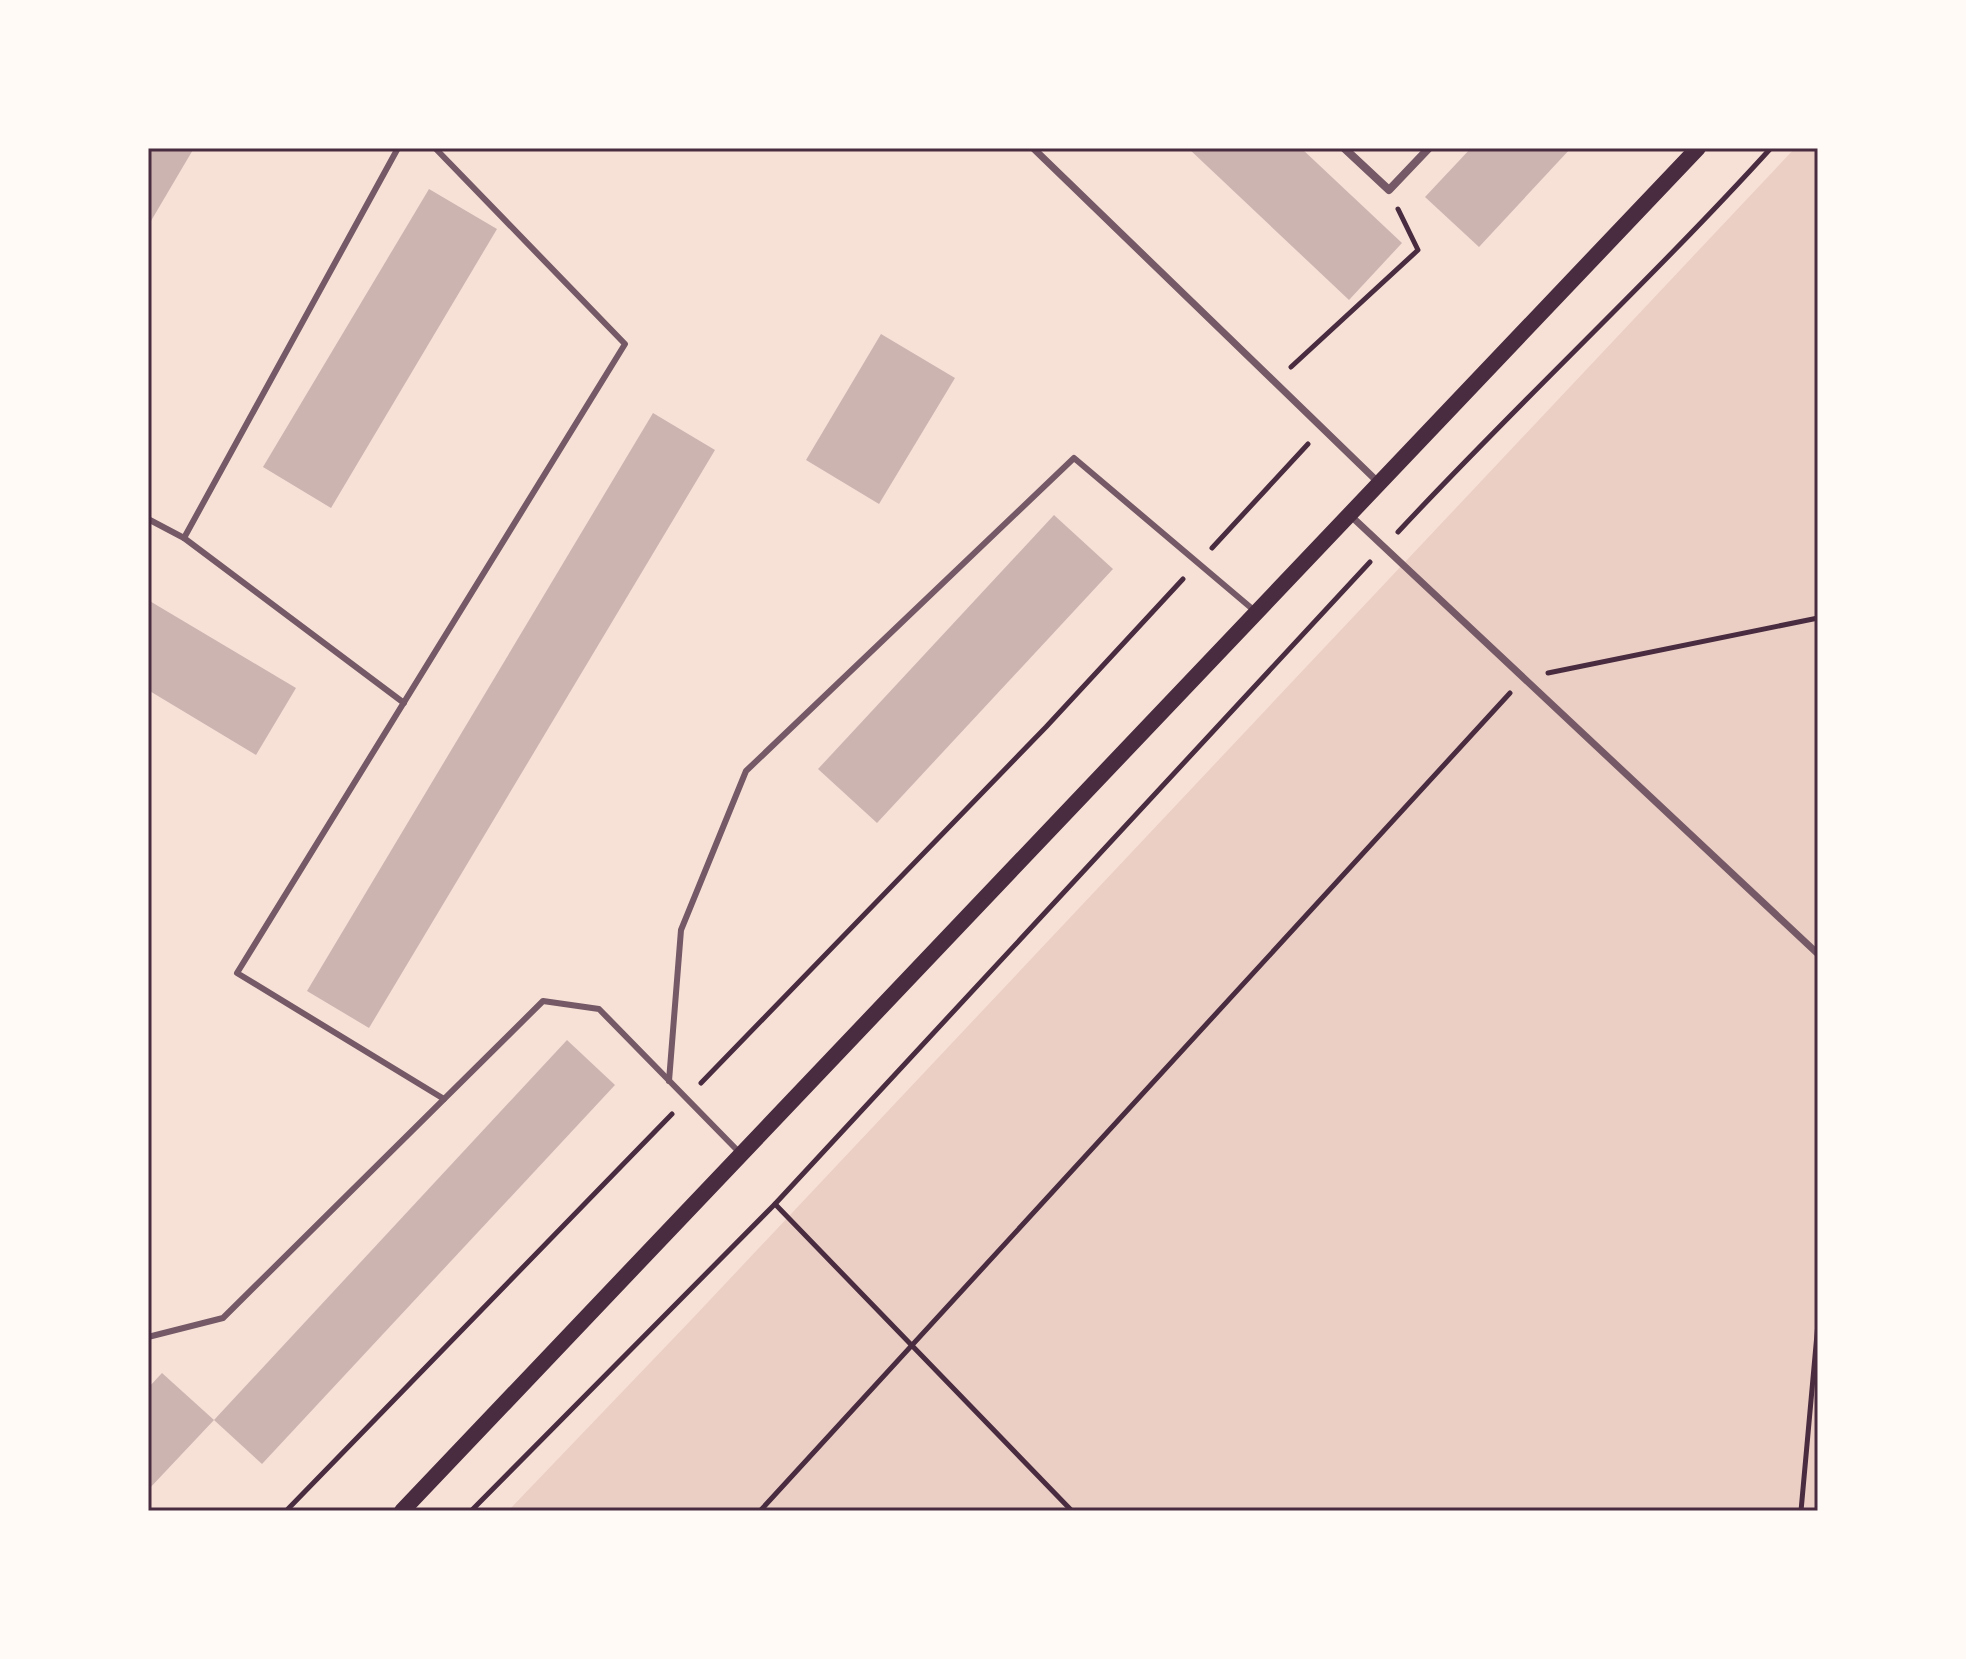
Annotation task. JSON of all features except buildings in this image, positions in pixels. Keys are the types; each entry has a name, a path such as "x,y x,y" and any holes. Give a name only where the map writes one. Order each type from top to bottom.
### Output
{"main road":[{"path":"402,1511 1698,148"}],"street":[{"path":"1033,148 1379,483"},
{"path":"1344,148 1389,190 1429,148"},
{"path":"1349,515 1818,954"}],"lane":[{"path":"184,538 398,148"},
{"path":"435,148 625,344 237,973 444,1099"},
{"path":"669,1081 681,930 746,771 1074,458 1256,612"},
{"path":"148,519 184,538 404,703"},
{"path":"148,1337 223,1318 543,1001 599,1009 741,1155"}],"path":[{"path":"471,1511 775,1204 1482,442 1719,206 1771,148"},
{"path":"1274,382 1418,250 1389,190"},
{"path":"286,1511 1046,727 1322,429"},
{"path":"760,1511 1523,678 1818,618"},
{"path":"775,1204 1072,1511"},
{"path":"1801,1511 1818,1323"}],"shaded area":[{"path":"1795,148 1818,148 1818,1511 508,1511 692,1319"}]}
